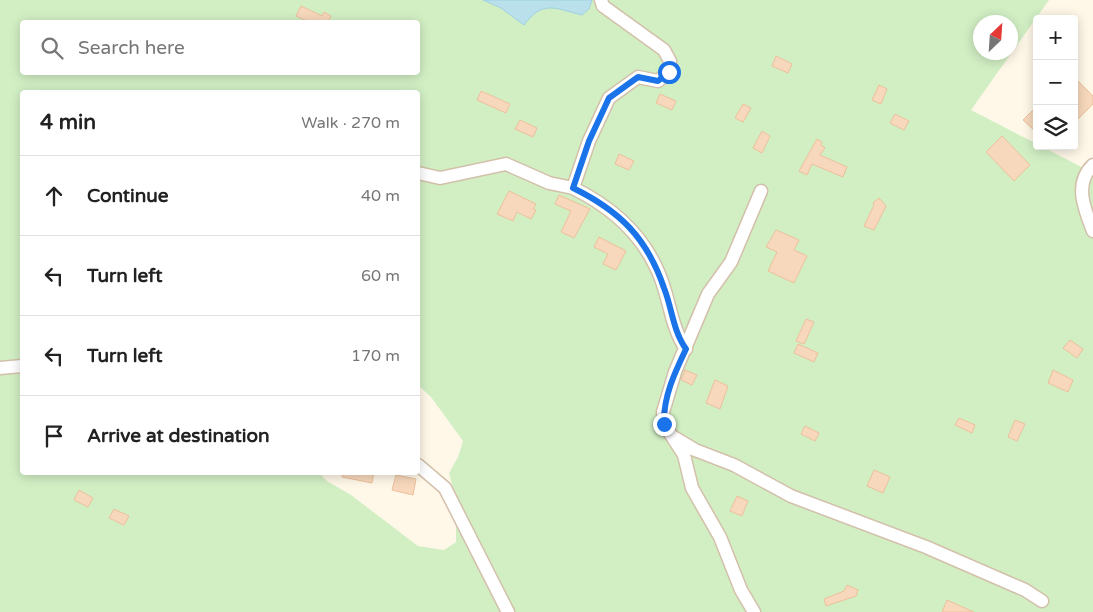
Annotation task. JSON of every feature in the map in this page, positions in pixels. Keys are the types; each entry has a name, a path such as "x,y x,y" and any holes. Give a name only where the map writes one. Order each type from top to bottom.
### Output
{"street":[{"path":"573,188 589,141 609,98 638,77 658,81 669,72 670,61 664,50 603,6 601,0"},
{"path":"420,173 440,178 506,164 549,183 573,188 590,196 626,222 650,254 664,288 679,339 686,349"},
{"path":"1093,165 1084,180 1081,199 1093,231"},
{"path":"754,612 741,590 720,537 692,488 684,455 664,424 663,412 675,372 708,294 731,262 761,190"},
{"path":"0,368 20,366"},
{"path":"673,437 695,450 734,465 791,496 926,547 1025,590 1042,601"},
{"path":"420,467 445,488 508,612"}],"green space":[{"path":"0,0 483,0 501,8 524,25 531,17 543,9 556,8 582,15 589,9 592,0 1049,0 1038,15 1033,15 1033,23 1018,44 1018,15 973,15 973,60 1006,60 971,110 1033,142 1033,150 1049,150 1093,173 1093,612 0,612"}],"water":[{"path":"483,0 592,0 589,9 582,15 556,8 543,9 531,17 524,25 501,8"}],"building":[{"path":"301,6 322,16 324,12 331,16 329,20 305,20 296,16"},
{"path":"776,56 792,64 788,73 772,66"},
{"path":"1078,81 1093,96 1093,104 1078,119"},
{"path":"879,85 887,89 881,104 872,100"},
{"path":"481,91 510,104 506,113 477,100"},
{"path":"660,94 676,101 672,110 656,103"},
{"path":"743,104 751,108 743,122 735,118"},
{"path":"1033,110 1033,129 1023,120"},
{"path":"895,114 909,121 904,130 890,123"},
{"path":"520,120 537,128 533,137 515,129"},
{"path":"762,131 770,136 762,153 753,148"},
{"path":"1002,136 1030,165 1014,181 986,152"},
{"path":"817,139 822,142 821,145 825,148 820,155 847,167 843,177 812,164 807,175 799,171"},
{"path":"619,154 634,161 629,170 615,164"},
{"path":"509,191 536,204 533,209 536,210 531,219 517,212 513,221 497,214"},
{"path":"559,195 590,209 574,238 561,232 571,211 555,204"},
{"path":"879,198 886,206 874,230 864,226 874,205 873,203"},
{"path":"776,230 799,240 794,250 807,256 794,283 768,271 777,252 766,247"},
{"path":"599,237 626,251 616,270 603,264 608,254 594,247"},
{"path":"806,319 814,322 804,344 796,341"},
{"path":"1070,340 1083,349 1077,358 1063,348"},
{"path":"798,344 818,353 814,362 794,353"},
{"path":"685,370 697,375 692,385 681,380"},
{"path":"1053,370 1073,380 1068,392 1048,383"},
{"path":"715,380 728,386 720,409 706,403"},
{"path":"959,418 975,425 972,433 955,425"},
{"path":"1015,420 1025,424 1017,441 1008,437"},
{"path":"805,426 819,433 815,441 801,434"},
{"path":"874,470 890,477 883,493 867,486"},
{"path":"342,475 373,475 372,483 342,477"},
{"path":"396,475 416,479 413,495 392,490"},
{"path":"79,490 93,498 88,507 74,500"},
{"path":"737,496 748,501 742,516 730,511"},
{"path":"114,509 129,516 124,525 109,518"},
{"path":"847,585 858,590 856,596 826,606 824,599 844,591"},
{"path":"947,600 974,612 942,612"}],"route":[{"path":"664,424 663,412 667,397 675,372 686,349 679,339 664,288 650,254 626,222 590,196 573,188 589,141 609,98 638,77 658,81 669,72"}]}
